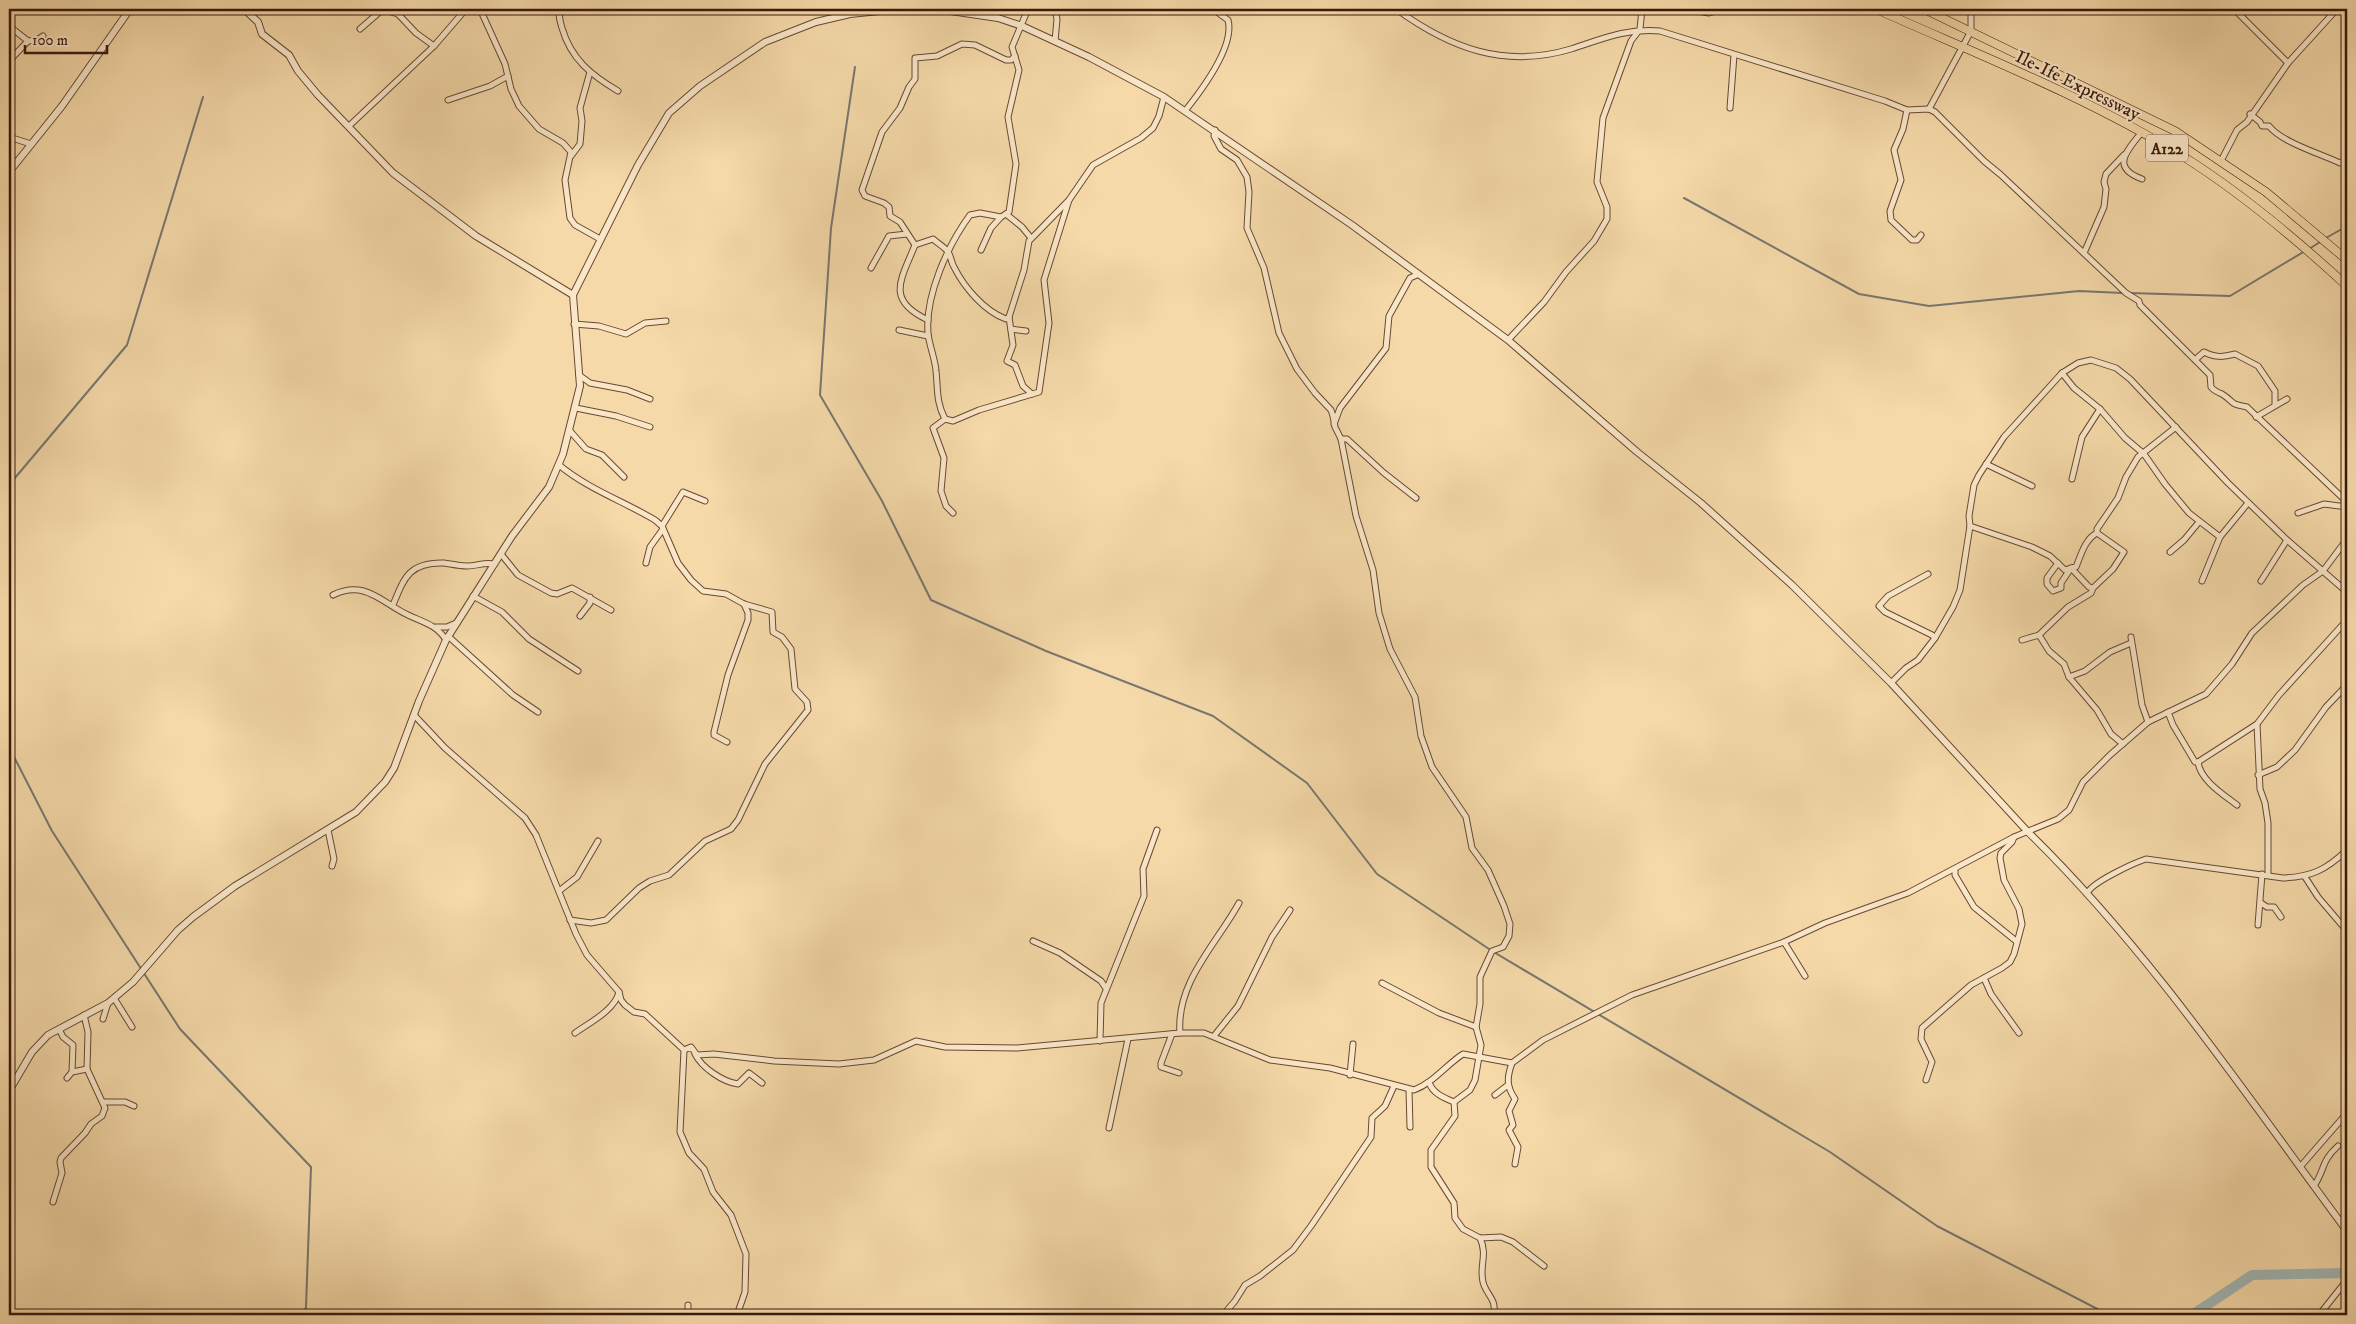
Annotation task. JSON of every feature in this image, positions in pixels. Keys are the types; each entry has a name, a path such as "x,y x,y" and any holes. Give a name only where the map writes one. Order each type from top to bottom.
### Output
{"highway":[{"name":"Ile-Ife Expressway","path":"1876,9 2091,106 2184,158 2246,200 2313,254 2347,286"},
{"name":"Ile-Ife Expressway","path":"1924,9 2154,120 2221,160 2292,212 2347,260"},
{"path":"2143,134 2154,120"}],"street":[{"path":"9,172 62,106 130,9"},
{"path":"244,9 258,22 262,34 289,55 298,71 394,173 437,208 511,259 573,295"},
{"path":"360,29 382,9 398,14 416,33 434,46"},
{"path":"349,126 434,46 466,9"},
{"path":"480,9 519,106 539,129 568,147 571,156"},
{"path":"560,9 559,13 566,40 578,61 590,72 618,91"},
{"path":"9,1091 32,1052 48,1035 108,1003 133,982 178,930 193,917 235,886 356,812 373,797 385,782 394,768 419,702 447,638 500,554 549,487 558,466 576,408 579,375 573,295 659,126 680,102 700,86 726,67 774,38 816,22 850,14 899,9"},
{"path":"937,9 998,18 1022,26 1134,79 1215,130 1419,274 1508,340 1755,551 1891,683 2028,832 2058,860 2209,1042 2347,1232"},
{"path":"981,250 991,228 1009,212 1012,198 1016,164 1008,117 1018,76 1013,43 1028,9"},
{"path":"1055,9 1057,19 1055,41"},
{"path":"1185,111 1202,90 1230,37 1228,20 1213,9"},
{"path":"1396,9 1449,42 1473,51 1503,56 1543,56 1624,32 1640,29 1660,31 1885,101 1907,110 1929,110 1935,112 1984,162 2001,174 2132,299 2139,301 2140,305 2210,375 2211,387 2215,391 2222,394 2231,404 2247,407 2347,502"},
{"path":"1508,340 1548,298 1566,272 1598,235 1607,219 1607,207 1597,182 1603,118 1631,42 1640,29 1642,9"},
{"path":"1686,9 1709,13 1723,9"},
{"path":"1929,110 1971,31 1971,9"},
{"path":"2234,9 2288,63"},
{"path":"2221,160 2237,130 2246,122 2288,63 2337,9"},
{"path":"9,26 28,41"},
{"path":"9,61 28,41 37,40 43,36"},
{"path":"915,245 900,222 890,216 889,207 884,203 865,196 862,190 882,132 900,108 909,87 916,79 915,58 937,56 962,44 975,45 1006,60 1011,60 1015,56"},
{"path":"1730,108 1734,55"},
{"path":"590,72 580,108 582,121 580,144 571,156 565,180 570,218 575,224 600,239"},
{"path":"448,100 490,86 508,76"},
{"path":"1032,394 1023,386 1015,365 1007,361 1013,345 1009,317 1031,238 1069,200 1094,165 1101,159 1141,138 1152,128 1159,116 1164,97"},
{"path":"1907,110 1903,129 1894,150 1901,180 1890,211 1891,220 1912,240 1917,240 1921,235"},
{"path":"2250,114 2262,126 2269,126 2277,134 2296,143 2340,163 2347,159"},
{"path":"1215,130 1214,136 1221,149 1237,160 1245,171 1249,192 1247,228 1264,268 1279,333 1297,369 1314,393 1331,410 1334,424 1341,439 1356,516 1373,570 1379,613 1390,649 1415,697 1423,743 1436,774 1466,817 1472,848 1488,870 1510,924 1510,936 1503,947 1492,951 1480,977 1480,1004 1476,1027 1482,1045 1475,1080 1470,1090 1454,1102"},
{"path":"2084,253 2104,207 2106,189 2104,182 2106,174 2143,134"},
{"path":"9,137 31,144"},
{"path":"2124,155 2123,160 2128,170 2142,179"},
{"path":"945,419 953,421 979,410 1039,392 1042,383 1041,369 1049,323 1044,280 1069,200"},
{"path":"945,419 937,398 936,371 928,336 928,320 936,286 948,251 970,215 980,213 1004,216 1022,227 1031,238"},
{"path":"871,268 889,236 907,234"},
{"path":"928,320 909,309 899,294 899,285 915,245 933,239 948,251 964,283 981,302 997,315 1006,319 1009,317"},
{"path":"1334,424 1340,408 1386,348 1388,343 1389,316 1410,278 1419,274"},
{"path":"574,324 599,326 626,334 645,323 666,321"},
{"path":"1011,329 1026,331"},
{"path":"899,330 928,336"},
{"path":"2196,359 2204,352 2224,358 2235,354 2255,364 2275,391 2275,405"},
{"path":"1891,683 1906,668 1918,660 1935,638 1960,590 1974,485 1986,464 2004,437 2062,373 2078,363 2092,360 2116,368 2130,379 2248,503 2347,592"},
{"path":"2062,373 2074,388 2100,409 2125,438 2144,454 2170,491 2199,522 2220,537"},
{"path":"579,375 590,383 618,387 650,398"},
{"path":"2256,417 2287,399"},
{"path":"576,408 616,416 650,427"},
{"path":"2072,479 2082,436 2100,409"},
{"path":"945,419 933,428 944,458 941,492 946,506 952,513"},
{"path":"1970,526 2023,543 2050,556 2065,570 2076,567 2083,549 2092,536 2097,533 2097,529 2118,498 2131,467 2138,457 2176,427"},
{"path":"570,431 586,449 602,455 624,477"},
{"path":"1341,439 1346,439 1384,474 1416,498"},
{"path":"1986,464 2032,486"},
{"path":"558,466 578,480 647,515 663,527 678,563 691,580 703,591 726,594 744,604 772,612 772,632 782,637 791,649 795,690 808,702 808,710 765,764 738,820 731,829 705,841 669,875 650,881 639,888 606,920 591,924 570,920"},
{"path":"646,563 650,547 683,492 705,501"},
{"path":"2202,581 2220,537 2248,503"},
{"path":"2298,513 2324,504 2347,506"},
{"path":"2170,552 2184,540 2199,522"},
{"path":"2022,640 2039,635 2068,607 2091,593 2093,588 2113,569 2124,552 2097,533"},
{"path":"1515,1164 1518,1147 1509,1130 1512,1125 1509,1111 1515,1099 1508,1085 1508,1076 1512,1063 1543,1040 1632,995 1784,942 1825,923 1908,893 2014,837 2058,819 2069,810 2083,782 2148,722 2206,694 2232,664 2252,633 2303,585 2323,571 2347,539"},
{"path":"2262,581 2287,540"},
{"path":"500,554 518,575 551,593 557,594 572,588 611,610"},
{"path":"392,605 405,576 411,569 442,563 467,566 483,563 494,564"},
{"path":"2058,563 2047,578 2047,584 2053,591 2061,588 2061,583 2070,568"},
{"path":"2070,568 2089,587 2093,588"},
{"path":"1928,574 1888,596 1879,606 1885,612 1935,638"},
{"path":"334,595 348,589 359,590 379,597 408,615 436,627 513,695 538,712"},
{"path":"473,596 502,612 528,639 578,671"},
{"path":"580,616 590,603 590,597"},
{"path":"727,742 714,735 714,732 726,682 748,620 744,604"},
{"path":"2198,762 2257,724 2279,695 2347,620"},
{"path":"436,627 447,627 456,623"},
{"path":"2039,635 2049,651 2064,664 2069,677 2097,710 2111,734 2123,744"},
{"path":"2131,637 2142,705 2148,722"},
{"path":"2069,677 2085,671 2110,652 2131,643"},
{"path":"2258,775 2277,768 2295,750 2326,707 2347,685"},
{"path":"2168,712 2173,725 2195,762 2198,762"},
{"path":"415,716 445,748 525,818 536,835 570,920 587,955 619,992 625,1005 634,1012 645,1014 684,1050"},
{"path":"2257,724 2258,775 2268,823 2265,875 2258,925"},
{"path":"2198,762 2199,769 2214,787 2237,806"},
{"path":"328,830 334,859 332,866"},
{"path":"1100,1040 1100,1003 1144,896 1143,870 1157,830"},
{"path":"1926,1080 1932,1062 1921,1039 1922,1028 1971,985 2010,962 2014,954 2022,924 2019,909 2004,880 2000,858 2001,853 2012,842 2014,837"},
{"path":"559,890 576,876 598,841"},
{"path":"2087,894 2088,890 2096,884 2132,864 2146,860 2283,878 2305,877 2323,870 2347,850"},
{"path":"1955,869 1955,875 1974,907 1982,916 2016,941"},
{"path":"2305,877 2318,897 2347,931"},
{"path":"1180,1033 1179,1015 1190,982 1238,903"},
{"path":"2261,903 2268,907 2274,907 2281,917"},
{"path":"1214,1036 1238,1006 1272,937 1290,910"},
{"path":"1033,941 1060,953 1101,981 1105,987"},
{"path":"1784,942 1805,976"},
{"path":"1984,978 1991,994 2018,1033"},
{"path":"1382,983 1439,1013 1476,1027"},
{"path":"575,1033 599,1017 618,998 619,992"},
{"path":"114,998 132,1027"},
{"path":"103,1019 108,1003"},
{"path":"53,1202 62,1173 61,1158 91,1124 102,1116 104,1102 88,1069 88,1032 84,1015"},
{"path":"59,1029 63,1037 73,1045 72,1072 67,1078"},
{"path":"691,1046 698,1055 714,1054 774,1062 839,1064 874,1060 916,1041 945,1047 980,1049 1017,1048 1180,1033 1204,1033 1270,1060 1330,1068 1409,1090 1424,1086 1441,1070 1463,1054 1512,1063"},
{"path":"1172,1034 1161,1063 1161,1068 1179,1073"},
{"path":"1109,1128 1128,1039"},
{"path":"1350,1075 1354,1044"},
{"path":"684,1050 691,1046"},
{"path":"691,1046 698,1060 730,1083 738,1084 749,1073 762,1082"},
{"path":"684,1050 680,1132 689,1154 704,1170 713,1192 731,1215 746,1254 746,1292 737,1315"},
{"path":"72,1072 88,1069"},
{"path":"1429,1082 1431,1088 1444,1098 1454,1102"},
{"path":"1495,1095 1508,1085"},
{"path":"1223,1315 1236,1301 1245,1285 1260,1276 1293,1250 1312,1226 1371,1137 1372,1118 1385,1106 1394,1086"},
{"path":"1409,1090 1410,1127"},
{"path":"104,1102 124,1102 134,1106"},
{"path":"1454,1102 1455,1116 1431,1150 1431,1167 1454,1203 1455,1218 1463,1229 1480,1238 1501,1237 1513,1242 1544,1266"},
{"path":"2300,1167 2306,1162 2325,1136 2342,1122 2347,1113"},
{"path":"2314,1186 2320,1177 2321,1167 2330,1153 2338,1146"},
{"path":"1480,1238 1485,1257 1483,1284 1494,1302 1492,1315"},
{"path":"2319,1315 2347,1280"},
{"path":"684,1315 688,1311 688,1305"}],"waterway":[{"path":"855,67 831,228 820,395 882,501 931,600 1046,651 1213,716 1307,783 1377,874 1492,951 1830,1152 1937,1226 2109,1315"},
{"path":"9,485 127,345 203,97"},
{"path":"1684,198 1859,294 1929,306 2079,291 2123,293"},
{"path":"2326,238 2347,226"},
{"path":"2309,249 2320,242"},
{"path":"2130,293 2230,296 2305,251"},
{"path":"9,747 52,831 180,1029 311,1167 306,1307 303,1315"},
{"path":"2192,1315 2252,1275 2347,1273"}]}
